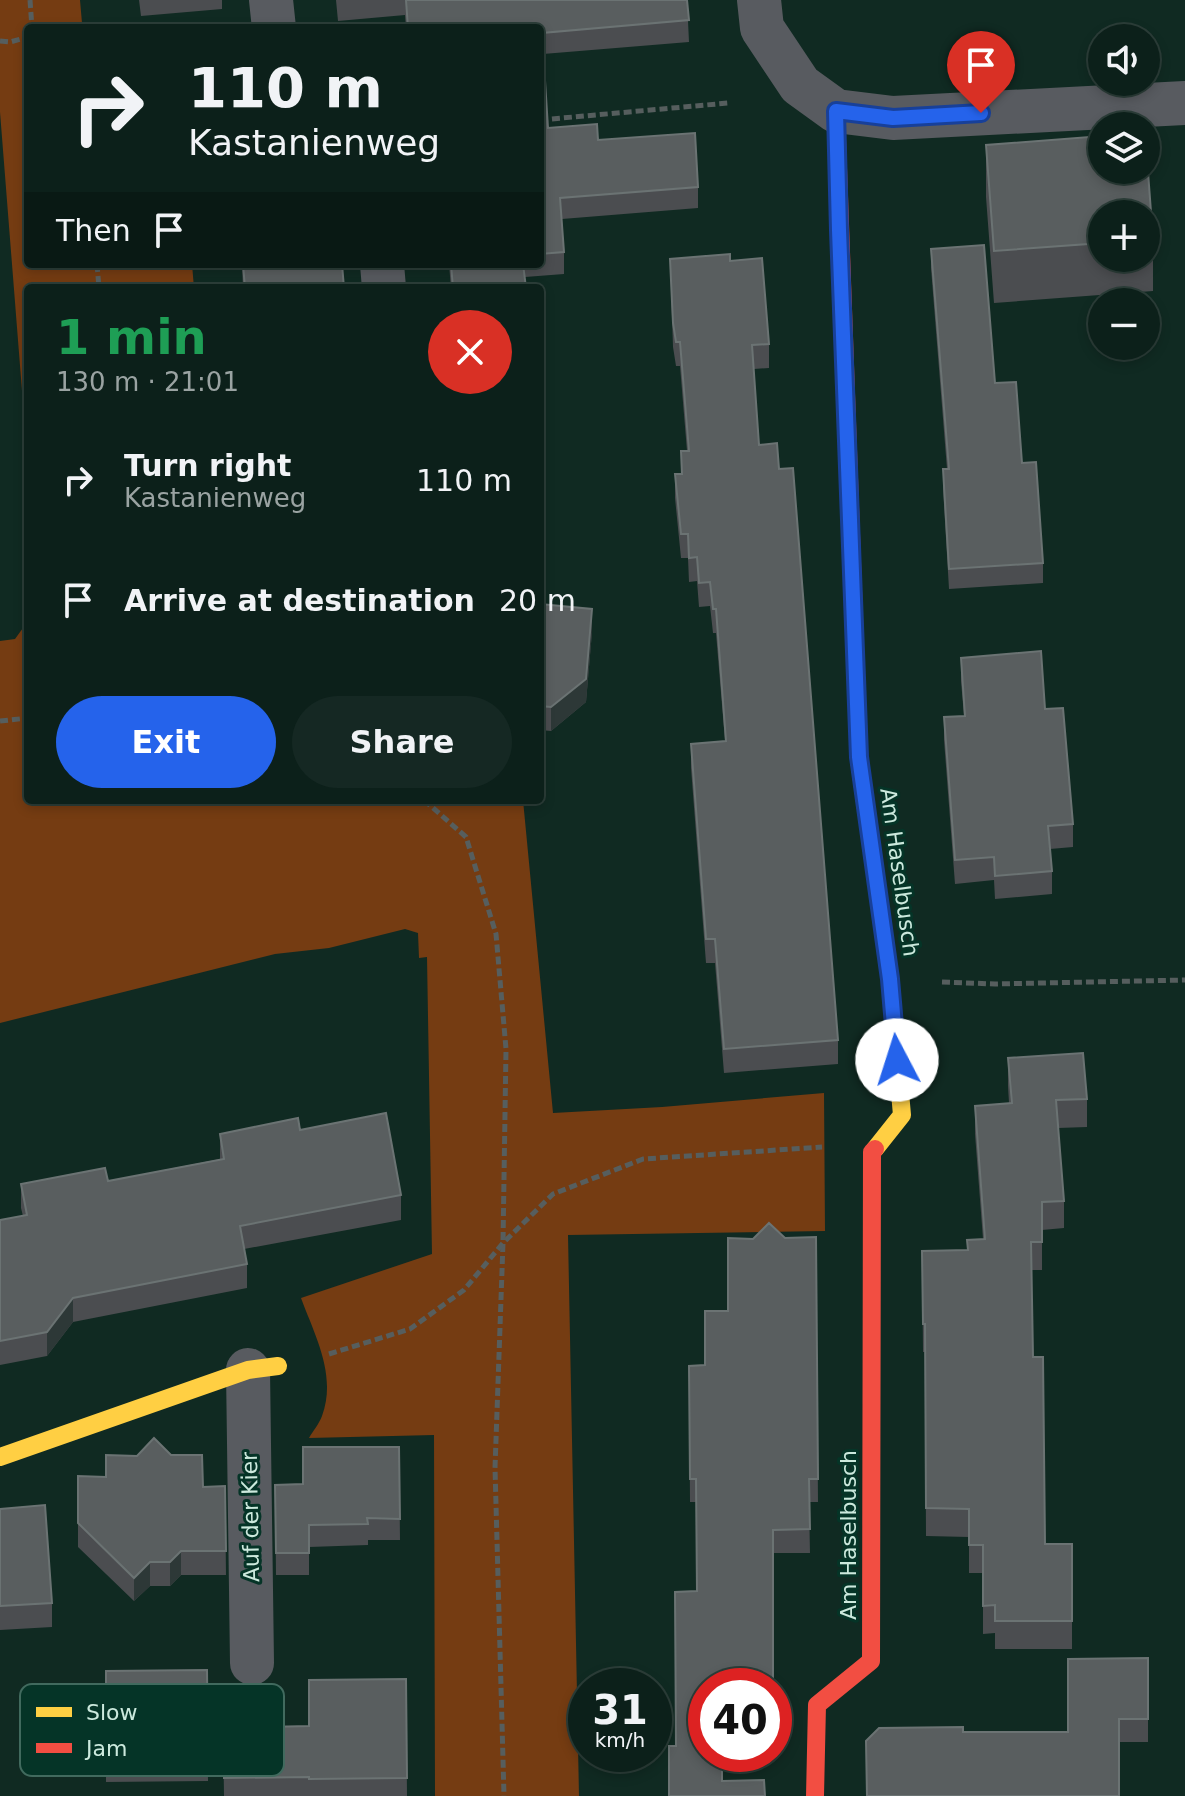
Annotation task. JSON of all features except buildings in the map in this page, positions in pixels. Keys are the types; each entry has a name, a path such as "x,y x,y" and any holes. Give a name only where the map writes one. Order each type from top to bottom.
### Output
{"street":[{"path":"271,0 274,24"},
{"path":"759,0 762,28 800,85 836,111 893,118 1185,103"},
{"name":"Am Haselbusch","path":"815,1796 817,1705 871,1661 872,1152 902,1115 890,979 859,757 836,111"},
{"path":"0,1457 263,1368"},
{"name":"Auf der Kier","path":"252,1663 263,1368"}],"path":[{"path":"30,0 32,24"},
{"path":"0,47 24,38"},
{"path":"0,41 10,42"},
{"path":"544,120 728,103"},
{"path":"0,721 24,718"},
{"path":"429,804 466,837 496,934 506,1049 495,1468 504,1796"},
{"path":"890,979 995,984 1185,980"},
{"path":"263,1368 327,1355 410,1329 464,1290 503,1243 553,1194 643,1159 816,1146 872,1152"}],"shaded area":[{"path":"0,0 80,0 85,24 24,24 24,268 192,268 194,284 24,284 24,416 0,112"},
{"path":"24,627 24,804 523,804 553,1113 824,1093 825,1231 568,1235 576,1668 568,1668 568,1772 579,1772 579,1796 435,1796 434,1435 309,1438 322,1416 327,1386 318,1341 301,1298 432,1254 427,957 419,958 418,933 405,929 329,948 275,954 0,1023 0,641 15,639"}],"traffic: slow":[{"path":"859,759 890,979 902,1115 875,1149"},
{"path":"0,1457 248,1370 278,1366"}],"traffic: jam":[{"path":"836,111 859,759"},
{"path":"815,1796 817,1705 871,1661 872,1152 875,1149"}],"route":[{"path":"897,1060 890,979 859,757 836,111 893,118 981,113"}]}
